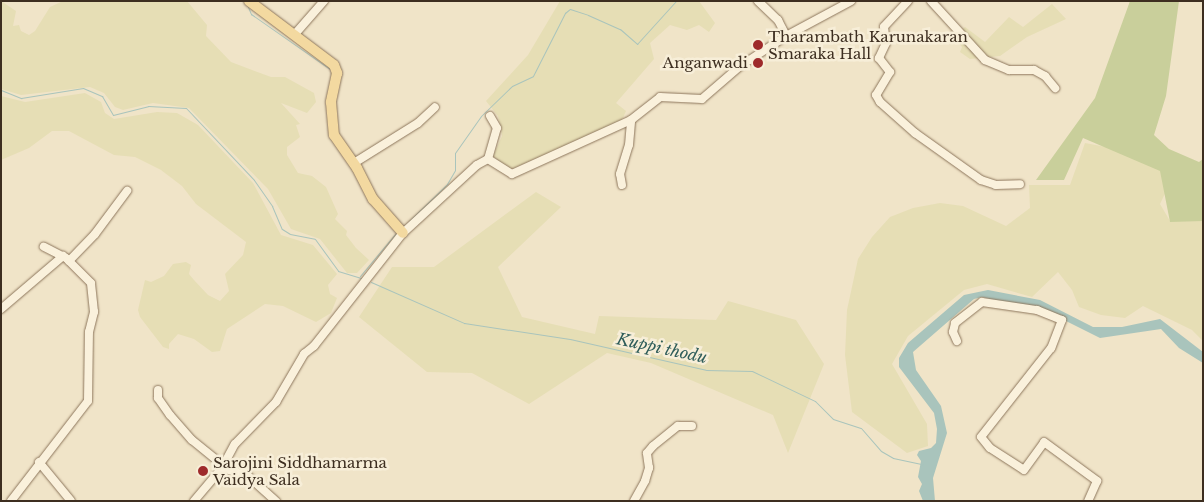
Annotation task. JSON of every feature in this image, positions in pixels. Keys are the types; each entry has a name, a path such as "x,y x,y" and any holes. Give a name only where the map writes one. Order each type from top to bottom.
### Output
{"main road":[{"path":"249,1 334,65 337,73 331,102 334,135 354,163 373,199 403,233"}],"street":[{"path":"295,34 324,1"},
{"path":"758,1 778,20 786,36"},
{"path":"488,159 512,174 631,120 660,97 702,99 739,68 786,36 851,1"},
{"path":"908,1 884,27 886,44 879,58 890,72 876,95 880,102 915,132 981,180 996,185 1020,184"},
{"path":"931,1 993,66 1034,70 1045,76 1056,88"},
{"path":"354,163 418,123 435,107"},
{"path":"194,501 223,467 235,444 276,402 304,354 314,346 403,233 477,165 488,159 497,128 490,116"},
{"path":"622,185 620,174 630,145 631,120"},
{"path":"1,309 96,234 126,191"},
{"path":"11,501 27,483 39,462 88,401 89,332 94,312 93,295 86,276 66,259 44,247"},
{"path":"957,341 953,332 955,323 982,302 1037,310 1062,320 1051,348 981,437 990,448 1024,470 1044,442 1097,481 1088,501"},
{"path":"158,390 158,398 192,440 223,467 243,473 276,501"},
{"path":"634,501 645,480 649,468 648,454 653,446 678,426 692,426"},
{"path":"39,462 71,501"}],"shaded area":[{"path":"1,1 16,11 13,26 19,25 21,31 29,35 35,31 50,7 63,1 187,1 207,25 206,36 231,62 271,77 285,77 314,93 316,102 307,113 281,103 300,124 296,125 300,137 287,147 287,155 298,173 312,176 326,187 338,214 335,219 347,231 346,235 356,248 369,260 357,273 347,273 320,239 291,229 268,189 189,108 153,103 123,110 115,107 104,93 90,87 21,95 1,89"},
{"path":"560,1 699,1 715,23 709,32 699,25 687,30 670,25 650,43 654,59 616,103 626,111 621,122 510,170 493,156 502,136 501,128 498,116 486,101 528,55"},
{"path":"1052,4 1066,19 1027,37 1000,56 970,59 960,52 962,47 956,40 957,33 965,27 985,42 1009,17 1023,27"},
{"path":"85,93 101,102 105,113 114,119 157,112 177,113 198,125 253,183 281,235 313,245 337,274 328,285 330,294 337,298 331,313 316,322 283,306 265,304 227,329 220,351 212,352 194,339 178,334 169,344 169,349 163,347 140,317 138,310 145,280 151,282 164,276 173,264 186,262 191,265 189,274 194,280 208,295 220,301 229,291 225,274 243,255 246,242 196,204 182,186 161,170 135,157 114,155 69,131 52,131 29,148 1,160 1,96 25,102"},
{"path":"1085,143 1117,149 1161,171 1170,183 1160,204 1170,221 1184,211 1203,217 1203,341 1192,330 1143,306 1125,318 1101,315 1079,307 1072,290 1058,272 1032,297 987,284 964,290 908,336 892,364 927,424 928,446 907,453 852,412 845,355 847,310 858,259 872,237 890,217 913,208 940,203 963,206 1006,226 1030,208 1029,185 1070,185"},
{"path":"536,192 561,207 498,267 522,317 595,334 599,316 716,320 728,301 796,320 824,364 788,453 773,415 651,363 607,353 529,404 472,373 427,372 359,317 392,267 434,267"}],"green space":[{"path":"1130,1 1179,1 1166,96 1154,135 1169,149 1199,162 1203,159 1203,221 1170,222 1160,171 1083,138 1064,180 1036,180 1095,98"}],"water":[{"path":"988,290 1040,300 1093,327 1122,327 1160,319 1203,352 1203,363 1179,348 1161,329 1100,338 1064,320 982,297 974,299 913,352 916,370 941,406 947,433 933,478 935,501 923,501 919,491 922,484 918,477 921,461 917,455 919,451 931,448 936,443 937,429 934,413 899,367 899,358 908,343 964,295"}],"waterway":[{"path":"405,225 447,184 455,170 455,153 481,116 512,86 533,76 565,13 570,9 588,15 620,29 637,44 676,1"},
{"path":"248,7 251,14 331,70"},
{"path":"1,90 21,98 83,88 102,96 113,115 148,106 186,108 254,180 272,206 282,229 290,234 315,239 338,271 361,278"},
{"path":"360,276 396,233"},
{"name":"Kuppi thodu","path":"371,282 464,323 570,339 706,370 752,371 815,401 833,419 861,428 881,451 893,458 922,464"}],"place":[{"name":"Tharambath Karunakaran Smaraka Hall","path":"758,45"},
{"name":"Anganwadi","path":"758,63"},
{"name":"Sarojini Siddhamarma Vaidya Sala","path":"203,471"}]}
